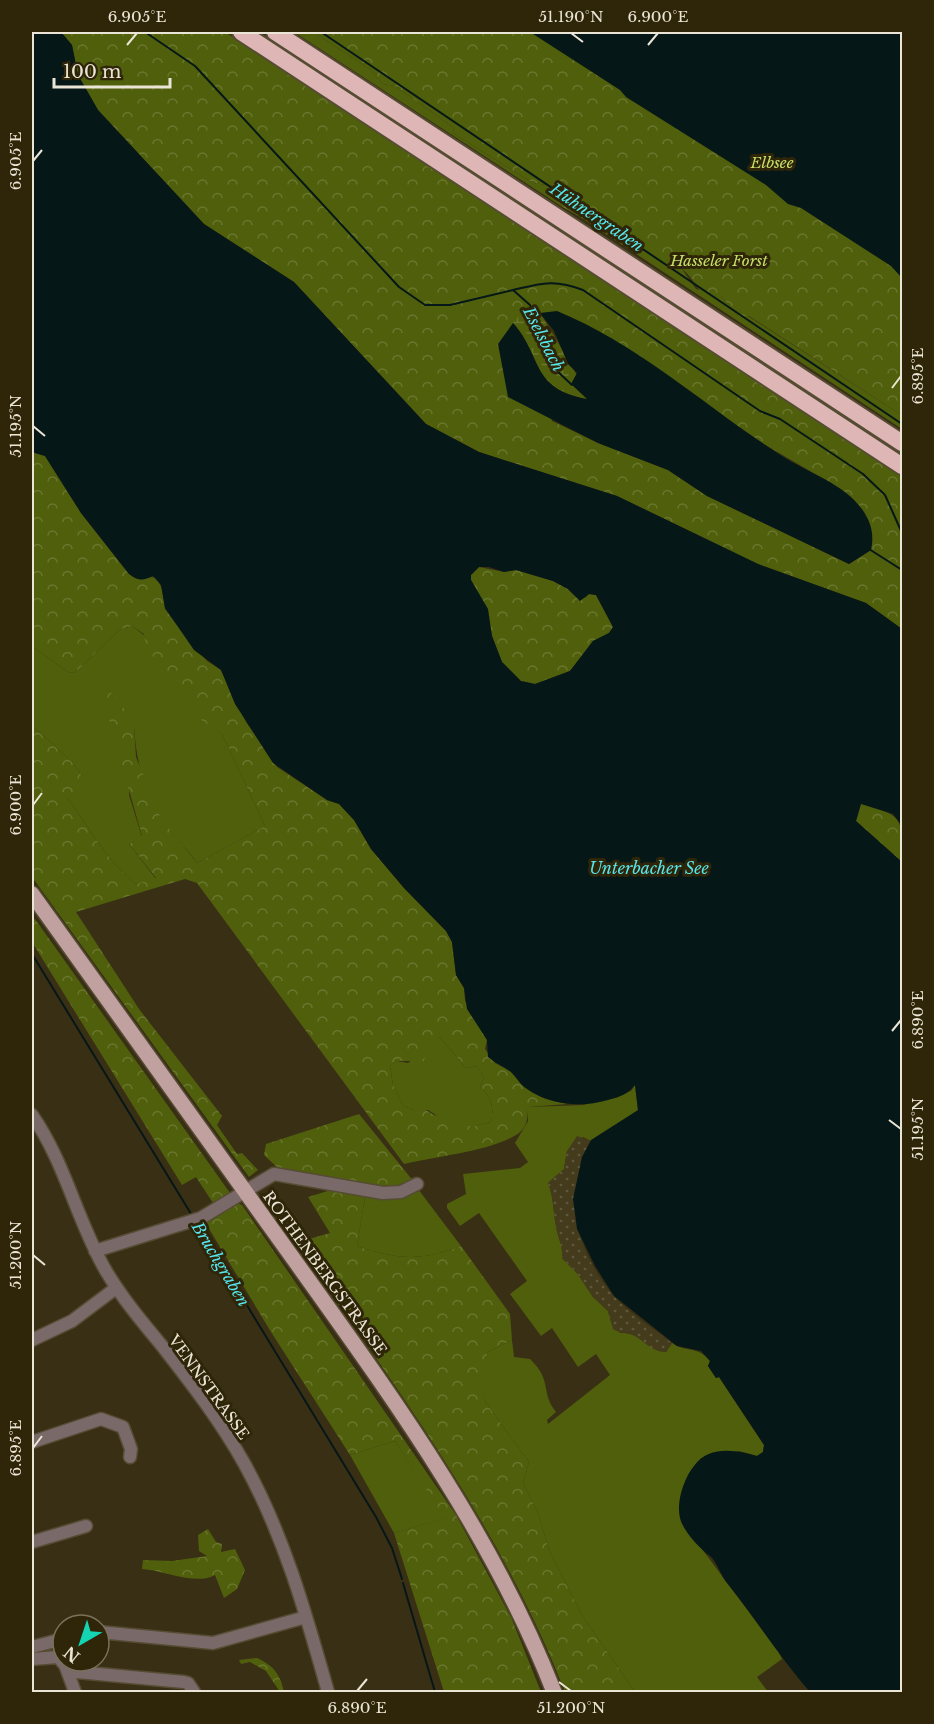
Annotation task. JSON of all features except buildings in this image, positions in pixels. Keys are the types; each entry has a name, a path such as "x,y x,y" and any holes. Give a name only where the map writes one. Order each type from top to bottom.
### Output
{"highway":[{"path":"242,32 903,466"},
{"path":"275,32 903,443"}],"main road":[{"name":"ROTHENBERGSTRASSE","path":"32,894 411,1426 466,1514 519,1611 554,1692"}],"street":[{"name":"VENNSTRASSE","path":"32,1115 53,1151 96,1251 116,1288 188,1379 243,1462 271,1518 296,1580 328,1692"},
{"path":"96,1251 104,1246 201,1218 274,1173 383,1193 401,1192 417,1184"},
{"path":"32,1340 72,1321 116,1288"},
{"path":"32,1442 101,1419 123,1427 131,1449 130,1457"},
{"path":"32,1542 86,1526"},
{"path":"111,1633 213,1643 306,1617"},
{"path":"32,1647 51,1642"},
{"path":"32,1659 58,1657 69,1674 75,1692"},
{"path":"69,1674 77,1672 184,1682 188,1683 194,1692"}],"green space":[{"path":"61,32 225,32 902,475 902,629 866,603 758,564 617,496 479,452 426,424 294,282 204,224 98,110 78,75 72,45","holes":["525,312 540,313 839,488 871,550 849,564 707,496 668,470 598,443 552,421"]},
{"path":"294,32 313,32 370,69 383,84 395,86 454,128 453,133 533,183 555,186 563,193 561,206"},
{"name":"Elbsee","path":"313,32 902,32 902,418 900,414 749,316 738,316 721,296 707,297 681,268 642,249 598,217 580,217 561,206 563,193 555,186 533,183 453,133 454,128 395,86 383,84 370,69"},
{"path":"580,217 598,217 614,232 623,234 668,263 682,269 696,289 721,296 738,316 748,316 900,414 902,429"},
{"path":"521,313 540,313 572,366 588,400 568,394 545,379 530,348 513,323"},
{"path":"32,452 45,456 81,513 129,574 157,578 162,589 165,609 207,661 221,670 246,722 277,767 327,800 339,804 354,820 371,849 404,888 446,931 452,942 456,975 464,988 465,1001 487,1040 485,1049 495,1063 510,1071 522,1085 541,1097 567,1104 528,1107 522,1131 495,1144 404,1164 197,883 185,879 76,912 139,1009 222,1116 217,1125 237,1154 242,1153 258,1170 249,1177 32,877 32,725 72,762 82,776 81,793 68,799 116,865 136,884 156,878 129,844 142,836 99,684 119,699 134,727 136,757 160,817 197,863 265,826 222,734 200,719 146,647 144,634 132,626 119,630 75,673 68,672 32,646","holes":["440,1037 466,1068 477,1066 484,1078 480,1086 491,1102 491,1122 474,1126 454,1126 447,1118 434,1115 421,1107 414,1110 403,1106 393,1085 390,1066 397,1061 424,1061 427,1050"]},
{"path":"479,567 504,572 516,570 553,581 568,589 575,596 585,598 589,594 596,595 613,627 609,633 593,641 570,671 535,684 521,681 502,662 492,636 487,609 471,580 471,575"},
{"path":"132,626 144,635 200,718 222,734 265,826 197,863 163,822 153,806 141,773 134,727 129,795 142,837 129,844 156,879 136,884 108,855 68,799 75,795 82,776 72,762 32,725 32,646 68,672 75,673 119,630"},
{"path":"861,803 886,812 898,821 902,836 902,862 856,821"},
{"path":"35,919 230,1193 213,1203 196,1177 182,1185 32,942 32,922"},
{"path":"440,1037 466,1068 477,1066 484,1078 480,1086 492,1106 491,1122 474,1126 453,1126 428,1110 414,1110 403,1106 393,1085 390,1066 397,1061 408,1063"},
{"path":"635,1085 638,1111 591,1141 583,1137 567,1151 564,1169 548,1183 562,1258 577,1273 593,1297 608,1311 611,1322 620,1333 637,1337 666,1352 672,1343 705,1356 710,1361 708,1366 716,1378 719,1377 764,1445 763,1452 757,1456 739,1451 701,1458 688,1475 679,1506 693,1537 782,1659 757,1677 768,1692 635,1692 582,1615 549,1550 538,1513 523,1483 529,1462 486,1403 480,1380 488,1352 512,1340 514,1357 530,1359 542,1374 548,1398 556,1412 547,1420 548,1424 610,1375 596,1354 578,1367 552,1328 541,1336 510,1294 527,1281 479,1213 460,1226 447,1208 447,1204 466,1194 463,1174 520,1168 528,1162 515,1143 528,1121 528,1107 584,1105 631,1091"},
{"path":"359,1114 414,1182 401,1190 280,1170 264,1155 266,1144"},
{"path":"418,1189 461,1246 434,1254 409,1257 385,1254 357,1246 365,1197 387,1198"},
{"path":"331,1190 365,1197 357,1246 385,1254 409,1257 434,1254 461,1246 510,1314 512,1340 488,1352 481,1380 486,1403 529,1462 523,1483 538,1513 549,1550 582,1615 635,1692 565,1692 539,1631 478,1516 408,1405 295,1243 330,1233 308,1197"},
{"path":"235,1202 242,1205 456,1515 511,1617 541,1692 444,1692 394,1533 445,1518 395,1441 350,1455 271,1332 205,1222"},
{"path":"395,1441 446,1518 394,1533 350,1455"},
{"path":"208,1529 216,1542 222,1544 221,1552 235,1549 245,1570 237,1589 224,1598 215,1575 199,1579 142,1569 143,1560 172,1561 207,1556 199,1551 198,1535"},
{"path":"257,1658 275,1671 284,1692 280,1692 266,1671 250,1662 241,1664 239,1660"}],"sand":[{"path":"577,1136 591,1141 582,1162 575,1202 582,1241 601,1278 620,1303 672,1343 666,1352 652,1348 632,1334 613,1329 608,1311 593,1297 577,1273 562,1258 548,1183 564,1169 567,1151"}],"water":[{"name":"Unterbacher See","path":"32,32 61,32 72,45 78,75 98,110 204,224 294,282 426,424 479,452 617,496 758,564 866,603 902,629 902,826 893,814 861,804 856,821 902,862 902,1692 810,1692 788,1666 712,1559 693,1540 682,1523 679,1505 682,1490 690,1471 700,1459 723,1451 757,1456 763,1452 764,1445 719,1377 716,1378 708,1366 710,1361 701,1351 677,1346 614,1296 595,1266 577,1229 573,1199 582,1157 591,1140 638,1110 635,1085 630,1091 612,1099 587,1104 566,1104 546,1099 527,1089 511,1072 488,1057 487,1040 467,1009 464,988 456,975 452,942 446,931 404,888 371,849 354,820 339,804 327,800 273,763 235,704 221,670 194,650 165,608 161,585 153,576 141,580 129,574 81,513 45,456 32,452","holes":["479,567 489,567 504,572 516,570 553,581 568,589 580,601 589,594 596,595 613,627 609,633 593,641 570,671 535,684 521,681 502,662 492,636 488,609 471,580 471,575"]},
{"name":"Elbsee","path":"530,32 902,32 902,278 891,266 801,208 788,204 766,185 626,97 620,90"},
{"path":"557,311 617,341 782,456 837,486 856,502 869,521 872,531 871,550 849,564 707,496 668,470 598,443 508,397 498,344 513,323 546,379 556,388 587,399 571,384 577,373 568,364 554,331 540,313"}],"waterway":[{"name":"Eselsbach","path":"145,32 195,66 399,287 425,305 450,305 513,290 530,305 556,370 572,385"},
{"name":"Hühnergraben","path":"321,32 902,424"},
{"path":"513,290 548,283 564,284 583,290 760,411 780,419 863,474 885,495 902,533"},
{"name":"Eselsbach","path":"869,549 902,570"},
{"name":"Bruchgraben","path":"32,954 193,1217"},
{"name":"Bruchgraben","path":"198,1225 376,1517 392,1548 402,1579"},
{"name":"Bruchgraben","path":"403,1583 435,1692"}],"park label":[{"name":"Hasseler Forst","path":"719,260"}]}
